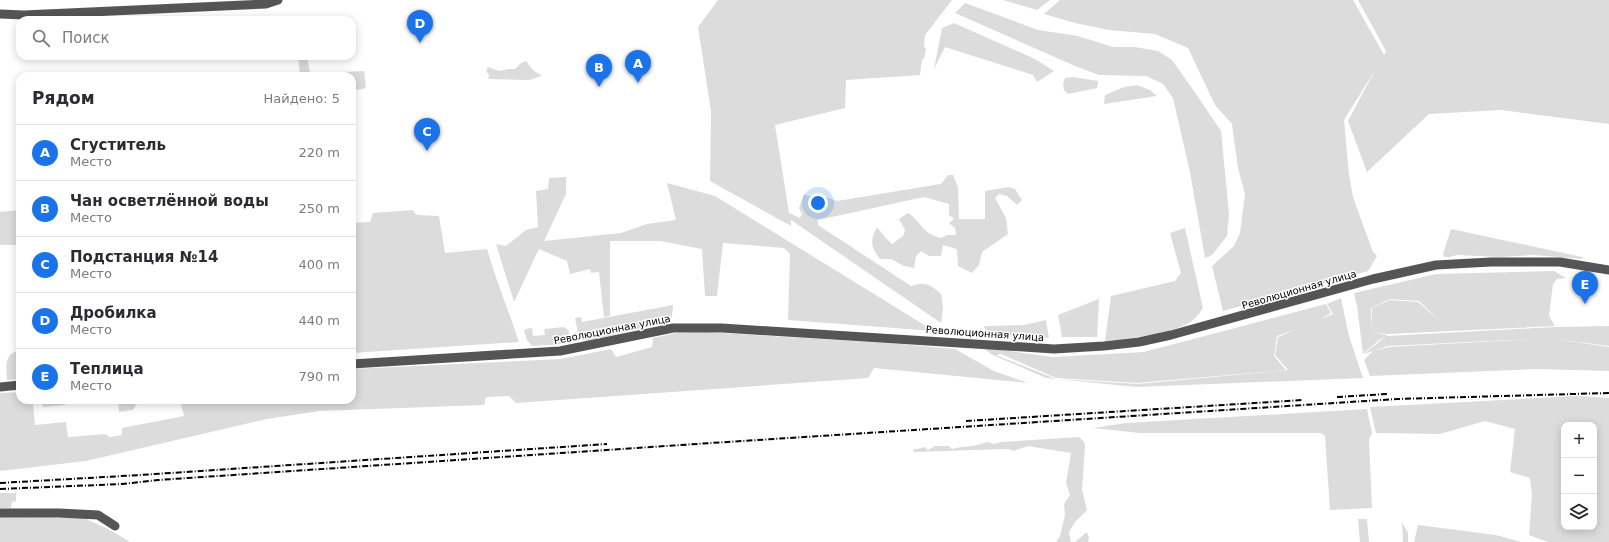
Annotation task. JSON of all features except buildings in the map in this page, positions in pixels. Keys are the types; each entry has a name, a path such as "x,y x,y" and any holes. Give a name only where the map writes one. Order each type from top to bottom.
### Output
{"street":[{"path":"0,14 24,15 266,4 278,0"},
{"name":"Революционная улица","path":"356,364 560,351 673,328 729,328 1054,349 1104,346 1139,342 1171,335 1373,279 1436,265 1490,262 1560,262 1609,270"},
{"path":"0,387 16,385"},
{"path":"0,513 59,513 98,515 115,526"}],"shaded area":[{"path":"718,0 952,0 925,35 924,47 926,48 924,59 922,59 920,75 846,80 845,108 775,125 789,213 800,218 802,214 799,208 804,194 808,196 824,196 837,201 941,184 948,175 953,175 958,187 959,219 985,219 985,191 1008,187 1015,189 1022,200 1017,205 1007,196 999,194 995,198 1006,218 1008,234 982,252 979,265 972,273 958,266 957,249 943,245 941,256 929,256 921,251 916,256 914,268 904,266 891,259 880,259 873,247 872,240 877,227 892,244 903,236 905,230 899,219 908,213 917,220 926,231 934,236 941,238 947,235 956,235 955,228 949,223 954,219 949,215 949,204 924,197 818,220 818,225 911,286 924,284 930,286 941,294 943,308 941,323 791,220 791,226 710,181 711,111 698,27"},
{"path":"1003,0 1050,0 1037,10"},
{"path":"1060,0 1353,0 1384,55 1386,51 1358,0 1609,0 1609,124 1501,110 1429,114 1367,172 1348,121 1375,70 1344,120 1349,175 1353,197 1373,252 1377,256 1368,271 1223,311 1212,266 1234,246 1240,233 1245,194 1238,168 1232,124 1215,105 1188,48 1155,34 1109,30 1075,23 1044,14"},
{"path":"965,3 1038,30 1078,36 1113,47 1135,47 1158,51 1172,60 1221,131 1229,214 1227,236 1212,255 1205,258 1190,172 1173,98 1163,84 1146,76 1099,75 1075,66 955,13"},
{"path":"954,23 1035,59 1054,71 1037,82 1033,75 945,47 934,69 942,28"},
{"path":"298,60 308,60 310,72 300,72"},
{"path":"526,61 533,70 542,76 529,80 488,79 489,75 486,71 488,67 499,71 515,69 521,63"},
{"path":"364,71 366,87 356,90 356,72 340,72"},
{"path":"1073,77 1098,81 1097,88 1068,94 1064,90 1063,84 1065,78"},
{"path":"1137,85 1150,90 1157,96 1104,104 1105,95 1124,87"},
{"path":"566,177 566,194 544,241 621,233 647,224 676,220 667,183 715,196 934,331 788,320 790,254 784,248 723,243 717,296 705,296 702,249 660,241 610,241 610,316 604,317 599,272 591,273 590,269 570,274 567,261 539,249 514,302 496,244 506,246 526,230 538,227 536,191 548,189 549,178"},
{"path":"16,210 16,245 0,245 0,212"},
{"path":"413,210 416,215 439,216 445,253 487,249 519,342 356,353 356,223 370,222 373,213"},
{"path":"1185,228 1203,308 1193,320 1186,325 1151,335 1105,341 1111,296 1175,281 1181,273 1170,233"},
{"path":"1451,229 1583,258 1534,255 1499,257 1457,255 1444,257 1443,254"},
{"path":"1554,271 1566,278 1557,279 1553,284 1549,316 1555,326 1387,334 1372,332 1387,336 1555,327 1609,326 1609,346 1554,339 1609,347 1609,371 1536,369 1370,376 1364,360 1373,351 1364,354 1386,336 1363,354 1354,293 1436,274","holes":["1390,299 1419,301 1440,321 1418,302 1390,300 1372,308 1372,332 1371,308","1553,338 1389,347 1373,351 1388,346"]},
{"path":"1341,298 1349,336 1363,378 1137,387 1056,379 1046,378 993,355 981,347 1052,357 1144,352 1326,304 1331,313 1321,319 1333,314 1327,304","holes":["1297,329 1278,337 1275,355 1288,370 1138,384 1056,379 996,355 1001,354 1056,378 1137,383 1286,370 1274,356 1277,336"]},
{"path":"1099,299 1097,337 1062,337 1058,315"},
{"path":"673,305 672,316 666,323 587,341 579,338 575,318 581,317 582,322"},
{"path":"1046,320 1049,338 987,334 984,326 1024,325"},
{"path":"564,327 569,331 568,341 565,344 532,346 527,340 524,331 532,328 533,336 545,335 544,329"},
{"path":"705,332 900,344 955,349 994,371 1028,383 874,368 868,378 516,403 509,396 486,397 484,405 319,411 267,419 86,461 0,471 0,393 16,392 16,404 33,404 35,425 66,422 68,437 106,434 109,437 122,435 122,428 184,416 181,404 356,404 356,369 561,359 611,349 616,357 652,347 653,338 676,333"},
{"path":"15,352 16,379 7,380 7,361 11,354"},
{"path":"1578,396 1609,398 1609,542 1548,542 1529,535 1532,495 1530,478 1510,472 1515,429 1485,421 1440,434 1376,433 1370,407"},
{"path":"41,404 65,404 65,405 44,407"},
{"path":"118,404 137,404 133,410 119,412"},
{"path":"1367,409 1372,433 1369,439 1372,508 1330,510 1325,436 1321,433 1140,433 1093,428 1126,423"},
{"path":"1079,437 1084,442 1085,446 1082,490 1087,510 1075,522 1069,532 1071,542 1056,542 1060,536 1065,515 1064,504 1070,495 1066,483 1071,453 1028,446 1014,451 1008,449 914,452 913,450 925,447 928,450 935,446 949,446 952,449 987,442 994,444 1001,442"},
{"path":"0,493 16,493 16,501 12,502 11,508 0,508"},
{"path":"0,517 84,518 112,531 130,542 0,542"},
{"path":"1358,519 1367,519 1369,542 1360,542"},
{"path":"1402,522 1408,533 1408,542 1403,542"},
{"path":"1418,525 1496,535 1521,542 1414,542"},
{"path":"1087,532 1089,538 1088,542 1075,542"}],"railway":[{"path":"0,489 122,484 158,480 711,443 1397,399 1609,393"},
{"path":"1337,397 1387,394"},
{"path":"966,421 1303,400"},
{"path":"0,483 607,444"}],"place":[{"name":"Дробилка","path":"420,43"},
{"name":"Сгуститель","path":"638,83"},
{"name":"Чан осветлённой воды","path":"599,87"},
{"name":"Подстанция №14","path":"427,151"},
{"name":"Теплица","path":"1585,304"}]}
